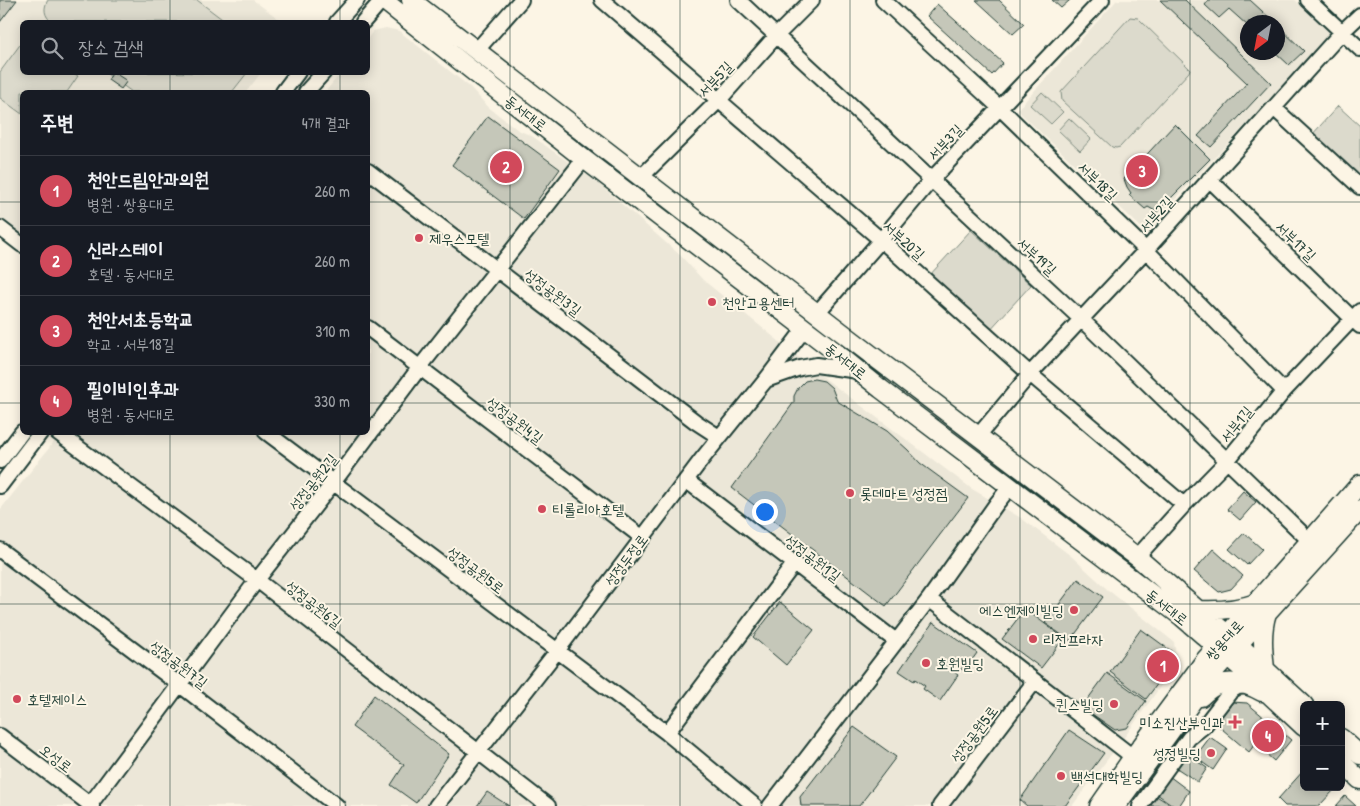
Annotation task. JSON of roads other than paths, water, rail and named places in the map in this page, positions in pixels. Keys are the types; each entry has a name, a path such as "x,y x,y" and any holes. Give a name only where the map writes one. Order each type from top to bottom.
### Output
{"main road":[{"name":"동서대로","path":"382,0 858,371 1182,617 1265,669 1300,701"},
{"name":"동서대로","path":"410,0 1137,557 1198,610 1227,646 1241,668 1300,723"},
{"name":"성정두정로","path":"805,328 817,313"},
{"name":"쌍용대로","path":"1261,608 1309,540 1360,484"},
{"name":"쌍용대로","path":"1099,806 1185,687 1360,510"},
{"path":"1198,610 1261,608 1265,669"},
{"path":"1182,617 1191,631 1196,647 1192,674 1185,687"},
{"name":"쌍용대로","path":"1116,806 1216,668 1227,646"},
{"path":"1186,710 1218,684 1234,683 1250,686 1273,699"},
{"path":"1345,742 1360,755"},
{"path":"1345,766 1360,780"}],"street":[{"path":"339,20 357,0"},
{"path":"365,20 382,0"},
{"path":"476,51 521,0"},
{"name":"서부20길","path":"602,0 881,240 1030,374 1184,505"},
{"name":"서부19길","path":"738,0 1081,319 1226,462 1309,540"},
{"name":"서부5길","path":"641,178 812,0"},
{"name":"서부18길","path":"883,0 1000,108 1146,250 1284,391"},
{"name":"서부3길","path":"817,313 931,180 1102,0"},
{"path":"1308,0 1360,49"},
{"name":"서부2길","path":"978,436 1030,374 1146,250 1342,32 1360,15"},
{"path":"284,90 296,75"},
{"path":"308,90 321,75"},
{"path":"1274,108 1360,187"},
{"name":"성정공원2길","path":"370,434 420,367 584,159"},
{"name":"성정공원3길","path":"370,173 696,422 719,437"},
{"name":"서부17길","path":"1209,179 1358,319"},
{"path":"0,228 20,243"},
{"name":"서부1길","path":"1137,557 1226,462 1284,391 1358,319"},
{"name":"성정두정로","path":"436,806 805,328"},
{"name":"성정공원4길","path":"370,330 643,538"},
{"path":"765,381 800,368 816,365 858,371"},
{"path":"0,461 20,435"},
{"path":"0,486 39,435"},
{"name":"성정공원6길","path":"61,435 257,580 548,806"},
{"name":"성정공원5로","path":"270,435 667,733 755,806"},
{"name":"성정공원2길","path":"90,806 257,580 369,435"},
{"name":"성정공원1길","path":"687,481 896,641"},
{"path":"770,806 929,599 1010,487"},
{"name":"성정공원7길","path":"0,550 180,685 336,806"},
{"path":"667,733 794,564"},
{"path":"929,599 1133,757"},
{"name":"성정공원5로","path":"940,806 1035,681"},
{"path":"1140,806 1189,738 1204,726 1231,690 1250,686"},
{"name":"오성로","path":"0,736 90,806"}],"place":[{"name":"신라스테이","path":"506,167"},
{"name":"천안서초등학교","path":"1142,171"},
{"name":"제우스모텔","path":"419,238"},
{"name":"천안고용센터","path":"712,302"},
{"name":"롯데마트 성정점","path":"850,493"},
{"name":"티롤리아호텔","path":"542,509"},
{"name":"에스엔제이빌딩","path":"1074,610"},
{"name":"리전프라자","path":"1033,639"},
{"name":"호원빌딩","path":"926,663"},
{"name":"천안드림안과의원","path":"1163,666"},
{"name":"호텔제이스","path":"17,699"},
{"name":"퀸스빌딩","path":"1114,704"},
{"name":"미소진산부인과","path":"1235,722"},
{"name":"필이비인후과","path":"1268,736"},
{"name":"성정빌딩","path":"1211,753"},
{"name":"백석대학빌딩","path":"1061,776"}]}
